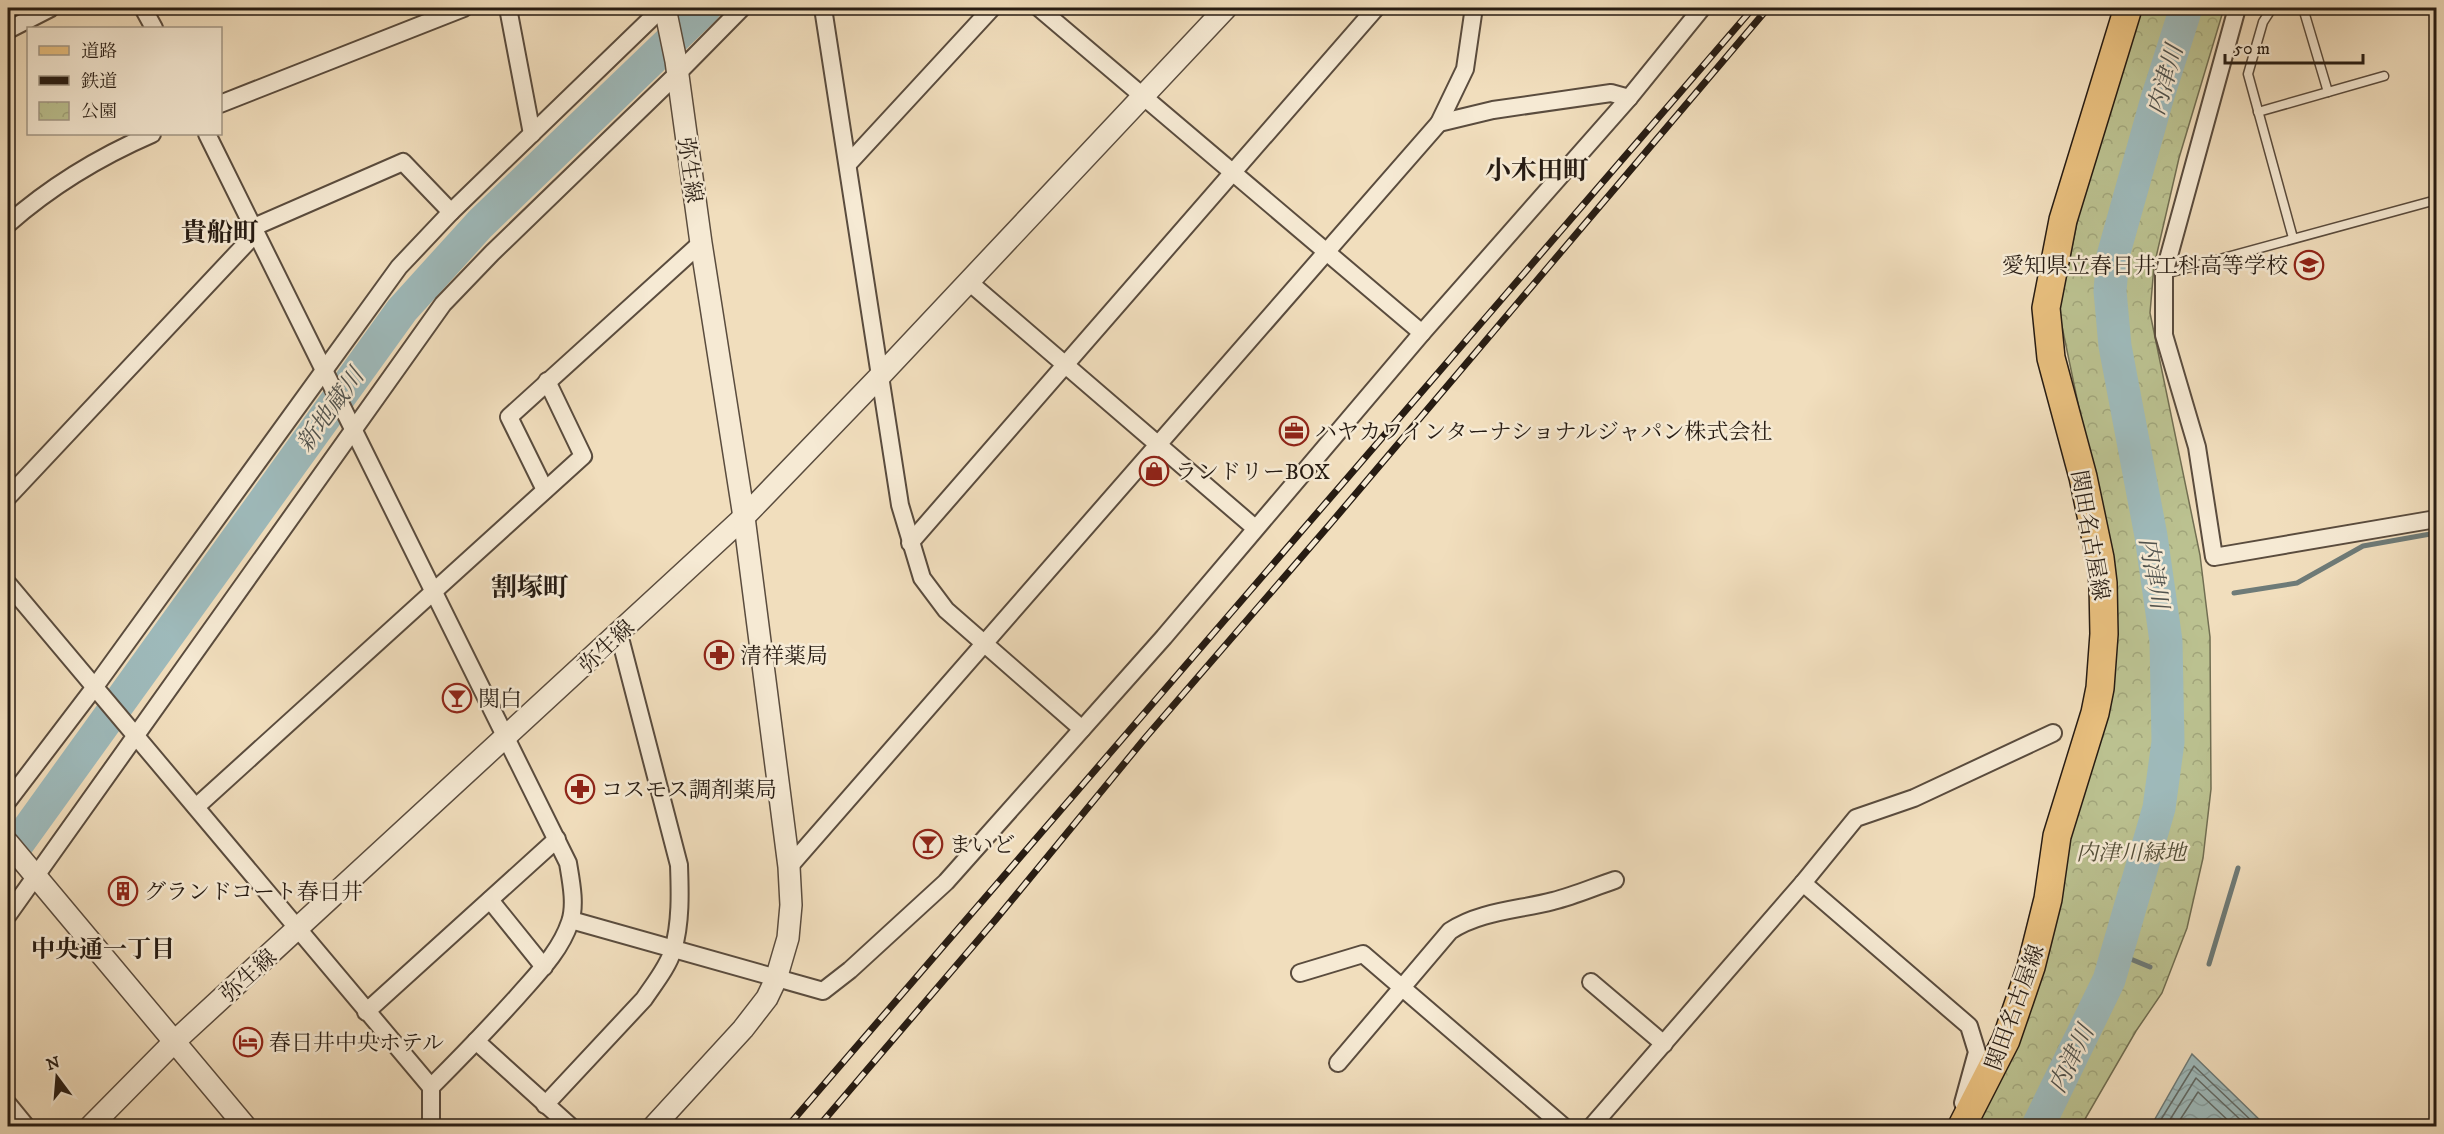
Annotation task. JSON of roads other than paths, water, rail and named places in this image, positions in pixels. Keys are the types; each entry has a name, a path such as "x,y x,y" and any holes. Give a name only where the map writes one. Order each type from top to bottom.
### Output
{"main road":[{"name":"関田名古屋線","path":"1962,1126 2006,1040 2031,966 2048,899 2057,836 2095,713 2100,688 2104,634 2100,558 2083,477 2051,358 2046,308 2063,220 2128,8"}],"street":[{"path":"8,30 51,8"},
{"path":"143,8 153,27"},
{"path":"222,103 464,8"},
{"path":"508,8 532,134"},
{"path":"8,915 33,872 131,731 350,424 443,304 677,67 742,8"},
{"path":"823,8 900,506 922,578 946,610 1082,729"},
{"path":"848,164 992,8"},
{"path":"1039,8 1422,333"},
{"path":"654,1126 743,1029 767,998 776,979 788,938 791,905 789,867 744,517 880,376 1226,8"},
{"path":"910,543 1376,8"},
{"path":"789,867 1439,123 1465,69 1472,8"},
{"path":"571,920 823,991 850,970 946,882 1164,637 1422,333 1629,98 1702,8"},
{"path":"2237,8 2164,274 2164,335 2197,447 2214,558 2436,519"},
{"path":"8,801 99,693 326,376 399,267 451,212 664,10"},
{"name":"弥生線","path":"91,1126 174,1042 744,517 701,243 677,67 664,10"},
{"path":"1439,123 1493,110 1611,93 1629,98"},
{"path":"8,224 53,188 87,166 150,135"},
{"path":"208,135 568,863 572,888 571,920 561,944 544,967 477,1041 431,1087"},
{"path":"8,496 255,230 403,162 451,212"},
{"path":"545,490 509,417 701,243"},
{"path":"969,282 1065,367 1255,528"},
{"path":"196,807 584,456 547,381"},
{"path":"8,584 431,1087 431,1126"},
{"path":"545,1105 644,999 655,984 673,950 680,894 679,865 619,634"},
{"path":"1592,1126 1803,883 1856,818 1914,798 2053,733"},
{"path":"366,1012 557,839"},
{"path":"8,843 245,1126"},
{"path":"1338,1063 1450,931 1462,923 1518,908 1553,902 1615,880"},
{"path":"1803,883 1969,1026 1977,1052 1957,1126"},
{"path":"490,900 544,967"},
{"path":"1300,973 1363,954 1563,1126"},
{"path":"1591,982 1664,1044"},
{"path":"477,1041 570,1126"},
{"path":"8,1104 26,1126"}],"lane":[{"path":"2272,8 2263,22 2248,74 2293,238"},
{"path":"2303,8 2328,92"},
{"path":"2258,112 2384,76"},
{"path":"2164,274 2436,200"}],"water":[{"path":"2192,1054 2266,1126 2151,1126"}],"waterway":[{"name":"新地蔵川","path":"8,857 402,310 480,224 705,8"},
{"name":"内津川","path":"2038,1126 2109,980 2159,808 2168,742 2166,641 2151,536 2115,346 2110,291 2113,256 2157,99 2186,8"},
{"path":"2234,593 2297,583 2363,546 2436,533"},
{"path":"2209,964 2238,868"},
{"path":"2116,953 2150,967"}],"railway":[{"path":"788,1126 1753,8"},
{"path":"819,1126 997,918 1146,737 1331,523 1768,8"}],"place":[{"name":"愛知県立春日井工科高等学校","path":"2309,265"},
{"name":"ハヤカワインターナショナルジャパン株式会社","path":"1294,431"},
{"name":"ランドリーBOX","path":"1154,471"},
{"name":"清祥薬局","path":"719,655"},
{"name":"関白","path":"457,698"},
{"name":"コスモス調剤薬局","path":"580,789"},
{"name":"まいど","path":"928,844"},
{"name":"グランドコート春日井","path":"123,891"},
{"name":"春日井中央ホテル","path":"248,1042"}],"district":[{"name":"小木田町","path":"1537,170"},
{"name":"貴船町","path":"220,232"},
{"name":"割塚町","path":"530,587"},
{"name":"中央通一丁目","path":"103,949"}],"park label":[{"name":"内津川緑地","path":"2131,852"}]}
